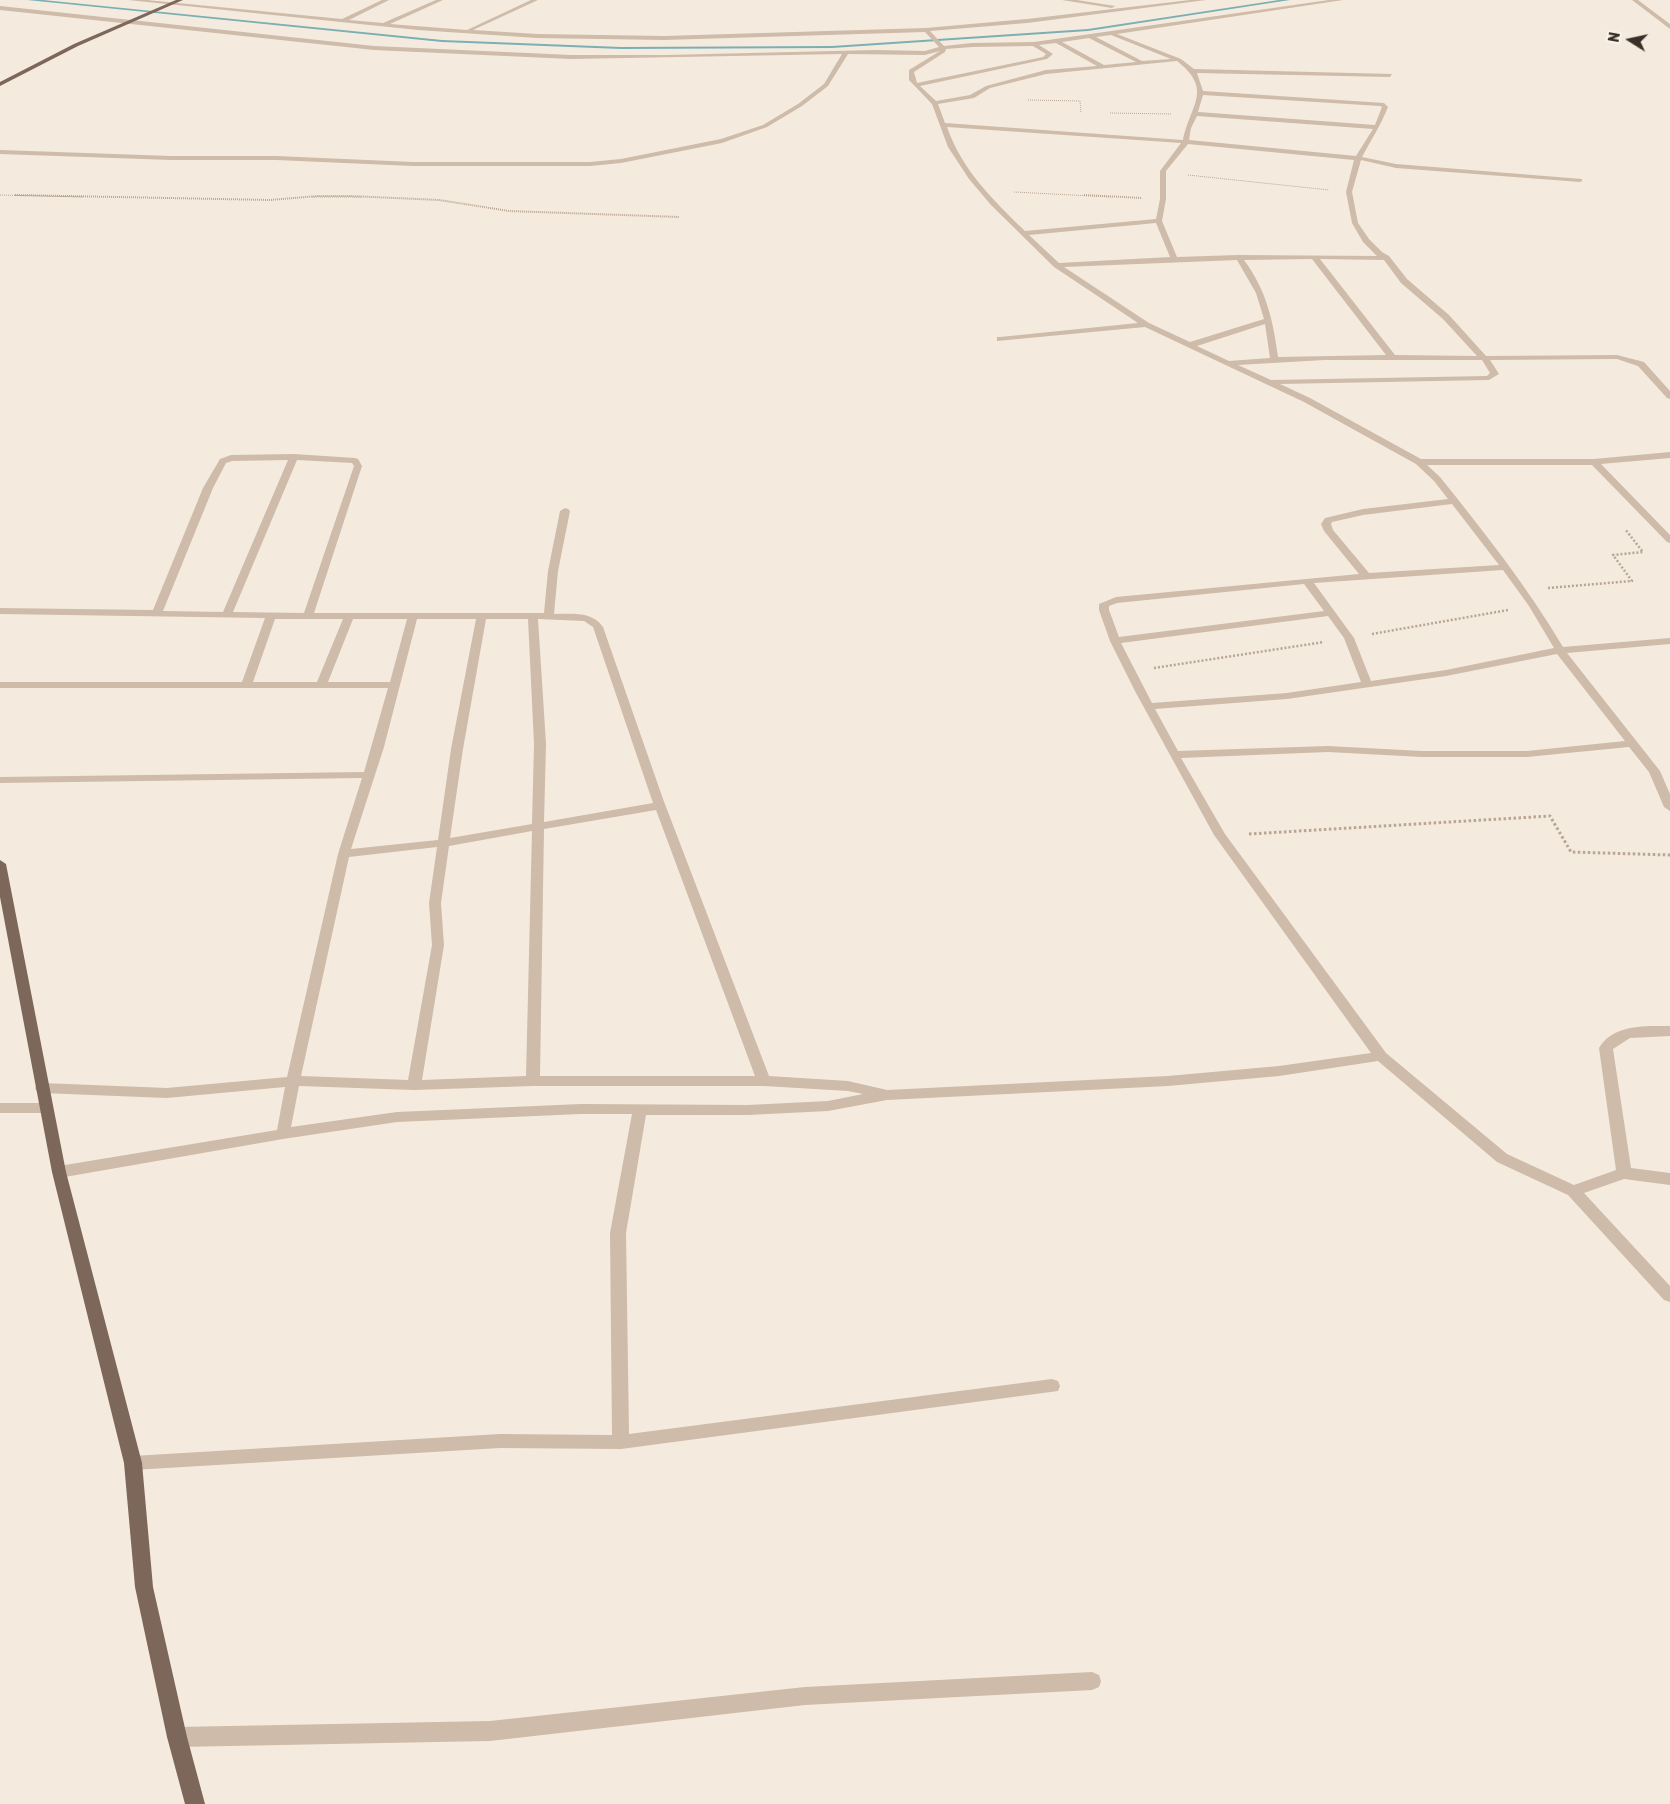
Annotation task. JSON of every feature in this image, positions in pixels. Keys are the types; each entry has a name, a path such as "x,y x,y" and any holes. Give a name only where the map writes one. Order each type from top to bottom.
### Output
{"main road":[{"path":"0,84 76,45 180,0"},
{"path":"0,864 59,1172 133,1463 144,1587 177,1737 195,1804"}],"street":[{"path":"131,0 466,32 537,36 672,38 928,32 1202,0"},
{"path":"342,21 386,0"},
{"path":"383,25 440,0"},
{"path":"466,32 535,0"},
{"path":"1065,0 1136,9"},
{"path":"0,8 342,45 484,53 633,57 924,53 941,46 1034,44 1340,0"},
{"path":"1635,0 1670,27"},
{"path":"928,32 941,46 943,51 911,71 912,80 935,103 951,147 971,178 1010,221 1057,265 1146,325 1314,404 1419,462 1438,479 1506,567 1534,606 1560,650 1654,771 1670,807"},
{"path":"1111,34 1160,51 1179,60 1193,72 1201,93 1195,114 1188,128 1185,143 1163,171 1163,199 1159,221 1174,260"},
{"path":"1090,36 1140,62"},
{"path":"1057,41 1102,66"},
{"path":"916,84 1045,58 1050,54 1034,44"},
{"path":"0,152 171,158 276,158 413,164 590,164 621,161 722,141 765,126 800,106 826,84 838,68 845,54"},
{"path":"935,103 972,97 988,87 1018,77 1046,72 1140,62 1179,60"},
{"path":"1193,72 1390,75"},
{"path":"1201,93 1382,104 1385,107 1377,127 1369,137 1358,158 1349,192 1355,223 1378,254 1386,258 1404,281 1446,317 1484,358 1495,374 1489,378 1267,382"},
{"path":"1195,114 1377,127"},
{"path":"943,125 1108,135 1358,158 1405,167 1580,180"},
{"path":"1025,233 1159,221"},
{"path":"1057,265 1238,257 1314,256 1386,258"},
{"path":"1314,256 1392,356"},
{"path":"1238,257 1260,289 1269,320 1274,359"},
{"path":"1190,345 1269,320"},
{"path":"1000,339 1146,325"},
{"path":"1228,363 1274,359 1392,356 1484,358 1597,355 1618,357 1641,364 1670,396"},
{"path":"1419,462 1594,462 1670,455"},
{"path":"227,615 294,457"},
{"path":"156,615 208,488 223,461 231,458 294,457 355,461 358,466 308,616"},
{"path":"1594,462 1670,540"},
{"path":"1366,576 1329,531 1326,524 1328,520 1363,512 1454,501"},
{"path":"549,617 553,571 565,511"},
{"path":"1506,567 1307,581 1111,601 1104,604 1104,610 1115,641 1174,755 1220,835 1380,1056 1502,1158 1573,1191 1670,1296"},
{"path":"1307,581 1349,638 1367,685"},
{"path":"0,611 349,617 533,616 586,618 594,622 598,627 619,695 659,806 721,964 764,1081"},
{"path":"1115,641 1330,613"},
{"path":"246,685 271,616"},
{"path":"283,1134 293,1081 344,854 378,747 413,616"},
{"path":"533,616 540,744 533,1081"},
{"path":"321,685 349,617"},
{"path":"414,1085 438,945 436,903 457,749 481,617"},
{"path":"1150,706 1287,696 1446,673 1560,650 1670,641"},
{"path":"0,685 395,685"},
{"path":"1174,755 1328,749 1422,754 1527,754 1633,743"},
{"path":"0,780 368,775"},
{"path":"344,854 444,843 659,806"},
{"path":"1624,1173 1606,1048 1612,1039 1636,1031 1670,1031"},
{"path":"59,1172 283,1134 397,1117 581,1108 748,1110 828,1106 887,1095 1168,1081 1279,1071 1380,1056"},
{"path":"42,1088 167,1093 293,1081 414,1085 533,1081 764,1081 848,1086 887,1095"},
{"path":"0,1108 46,1108"},
{"path":"621,1442 618,1233 640,1110"},
{"path":"1573,1191 1624,1173 1670,1179"},
{"path":"133,1463 500,1441 621,1442 1052,1386"},
{"path":"177,1737 490,1731 805,1696 915,1692 1092,1681"}],"path":[{"path":"1026,100 1080,101 1081,113"},
{"path":"1110,113 1195,114"},
{"path":"1163,171 1349,192"},
{"path":"983,191 1163,199"},
{"path":"0,196 270,200 318,196 350,196 439,200 509,211 679,217"},
{"path":"1522,590 1632,581 1613,555 1643,552 1621,524 1652,521"},
{"path":"1220,835 1338,830 1550,816 1571,852 1670,855"}],"waterway":[{"path":"29,0 442,41 621,48 832,47 1088,30 1288,0"}]}
